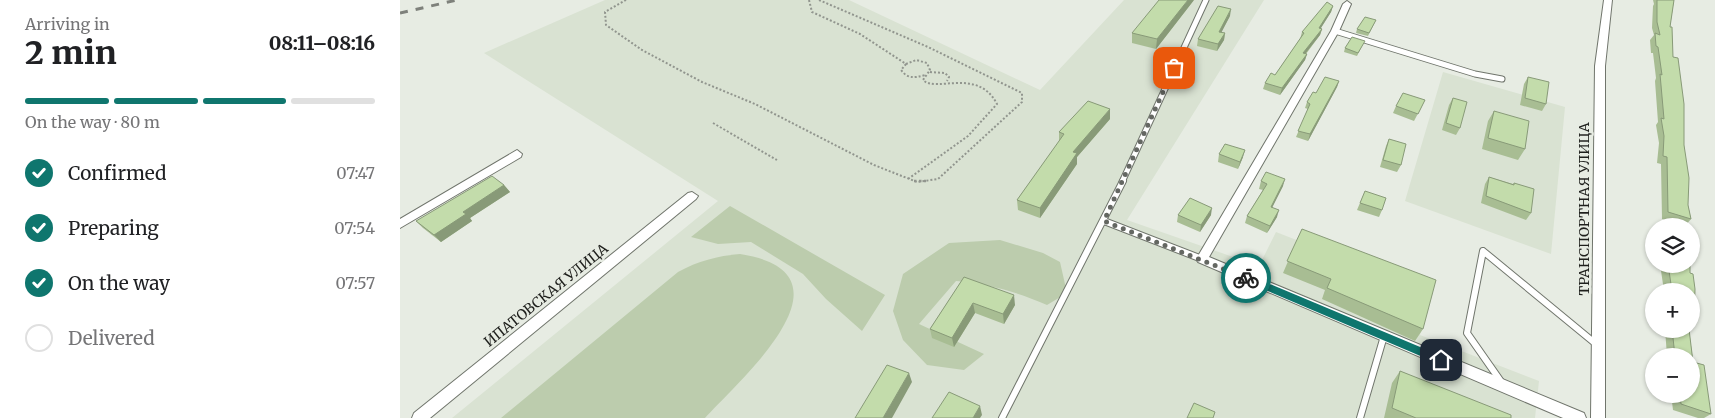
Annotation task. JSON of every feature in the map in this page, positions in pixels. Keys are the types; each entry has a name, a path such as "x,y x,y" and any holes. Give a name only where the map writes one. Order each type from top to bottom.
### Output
{"street":[{"name":"ТРАНСПОРТНАЯ УЛИЦА","path":"1598,418 1600,66 1605,1"},
{"path":"1347,4 1335,31 1202,259 1579,418"},
{"path":"400,224 517,154"},
{"name":"ИПАТОВСКАЯ УЛИЦА","path":"419,418 692,196"}],"lane":[{"path":"1002,418 1104,221 1206,0"},
{"path":"1335,31 1476,74 1502,79"},
{"path":"1104,221 1202,259"},
{"path":"1505,387 1467,333 1483,251 1598,346"},
{"path":"1360,418 1384,336"}],"path":[{"path":"626,0 605,12 606,26 642,50 702,82 755,104 874,165 917,182 938,179 1022,102 1022,93 912,39 819,0"},
{"path":"809,0 812,12 860,34 906,64"},
{"path":"908,179 966,136 992,113 997,104 995,97 987,91 947,81 938,86 927,84 924,80 928,73 930,65 924,61 916,60 906,64 902,70 906,76 918,77 928,73 943,71 948,74 947,81"},
{"path":"712,123 777,160"}],"shaded area":[{"path":"605,0 849,0 1040,90 1124,0 1264,0 1127,220 1259,266 1276,232 1432,293 1420,335 1539,381 1535,418 452,418 718,201 484,53"},
{"path":"1443,72 1565,107 1551,254 1405,201"}],"green space":[{"path":"730,206 885,295 862,331 826,299 803,274 751,242 718,244 691,237"},
{"path":"1000,240 1043,253 1060,262 1067,293 1047,305 1003,289 956,281 919,324 984,354 964,370 927,365 903,340 893,311 903,274 949,243"},
{"path":"740,254 775,265 791,282 793,303 782,328 765,353 744,378 705,418 501,418 678,272 708,260"}],"building":[{"path":"1159,0 1188,0 1157,39 1132,33"},
{"path":"1657,0 1674,0 1670,27 1672,27 1673,57 1678,58 1684,104 1684,145 1689,178 1688,205 1691,218 1668,212 1667,157 1663,156 1664,136 1661,118 1664,119 1660,74 1662,75 1655,33 1660,35 1657,22"},
{"path":"1327,2 1333,6 1319,28 1322,29 1303,53 1307,54 1282,88 1265,83 1271,73 1275,75 1304,33 1302,32"},
{"path":"1218,6 1231,9 1219,32 1225,33 1218,44 1198,39"},
{"path":"1365,17 1376,20 1369,33 1357,29"},
{"path":"1352,37 1365,41 1358,53 1345,48"},
{"path":"1325,77 1339,81 1310,134 1298,131 1310,104 1307,102 1313,92 1316,93"},
{"path":"1528,77 1549,82 1546,104 1525,98"},
{"path":"1403,93 1425,100 1418,114 1396,106"},
{"path":"1453,98 1467,102 1460,128 1446,123"},
{"path":"1088,101 1110,109 1073,152 1077,153 1040,208 1017,200 1064,134 1059,132"},
{"path":"1494,111 1529,121 1525,149 1488,138"},
{"path":"1389,139 1406,144 1401,165 1383,160"},
{"path":"1225,144 1245,150 1240,162 1219,154"},
{"path":"1266,172 1285,179 1271,207 1279,210 1270,226 1247,216 1267,184 1261,181"},
{"path":"492,176 504,185 463,212 466,214 434,235 416,221"},
{"path":"1489,177 1534,189 1531,213 1486,196"},
{"path":"1365,191 1386,198 1382,210 1360,203"},
{"path":"1190,198 1212,208 1201,225 1178,215"},
{"path":"1302,229 1436,280 1423,329 1327,288 1331,279 1287,261"},
{"path":"1669,273 1693,274 1694,283 1671,283"},
{"path":"964,277 1014,295 1003,314 973,303 952,338 930,329"},
{"path":"1673,338 1690,338 1691,348 1674,348"},
{"path":"1700,364 1704,365 1711,414 1681,404 1700,403"},
{"path":"887,365 909,373 883,418 855,418"},
{"path":"1400,371 1511,415 1511,418 1416,418 1392,408"},
{"path":"949,392 980,406 973,418 932,418"},
{"path":"1194,403 1215,412 1213,418 1187,418"}],"railway":[{"path":"400,13 457,0"}],"way so far":[{"path":"1174,68 1104,221 1246,278"}],"route":[{"path":"1246,278 1441,360"}]}
